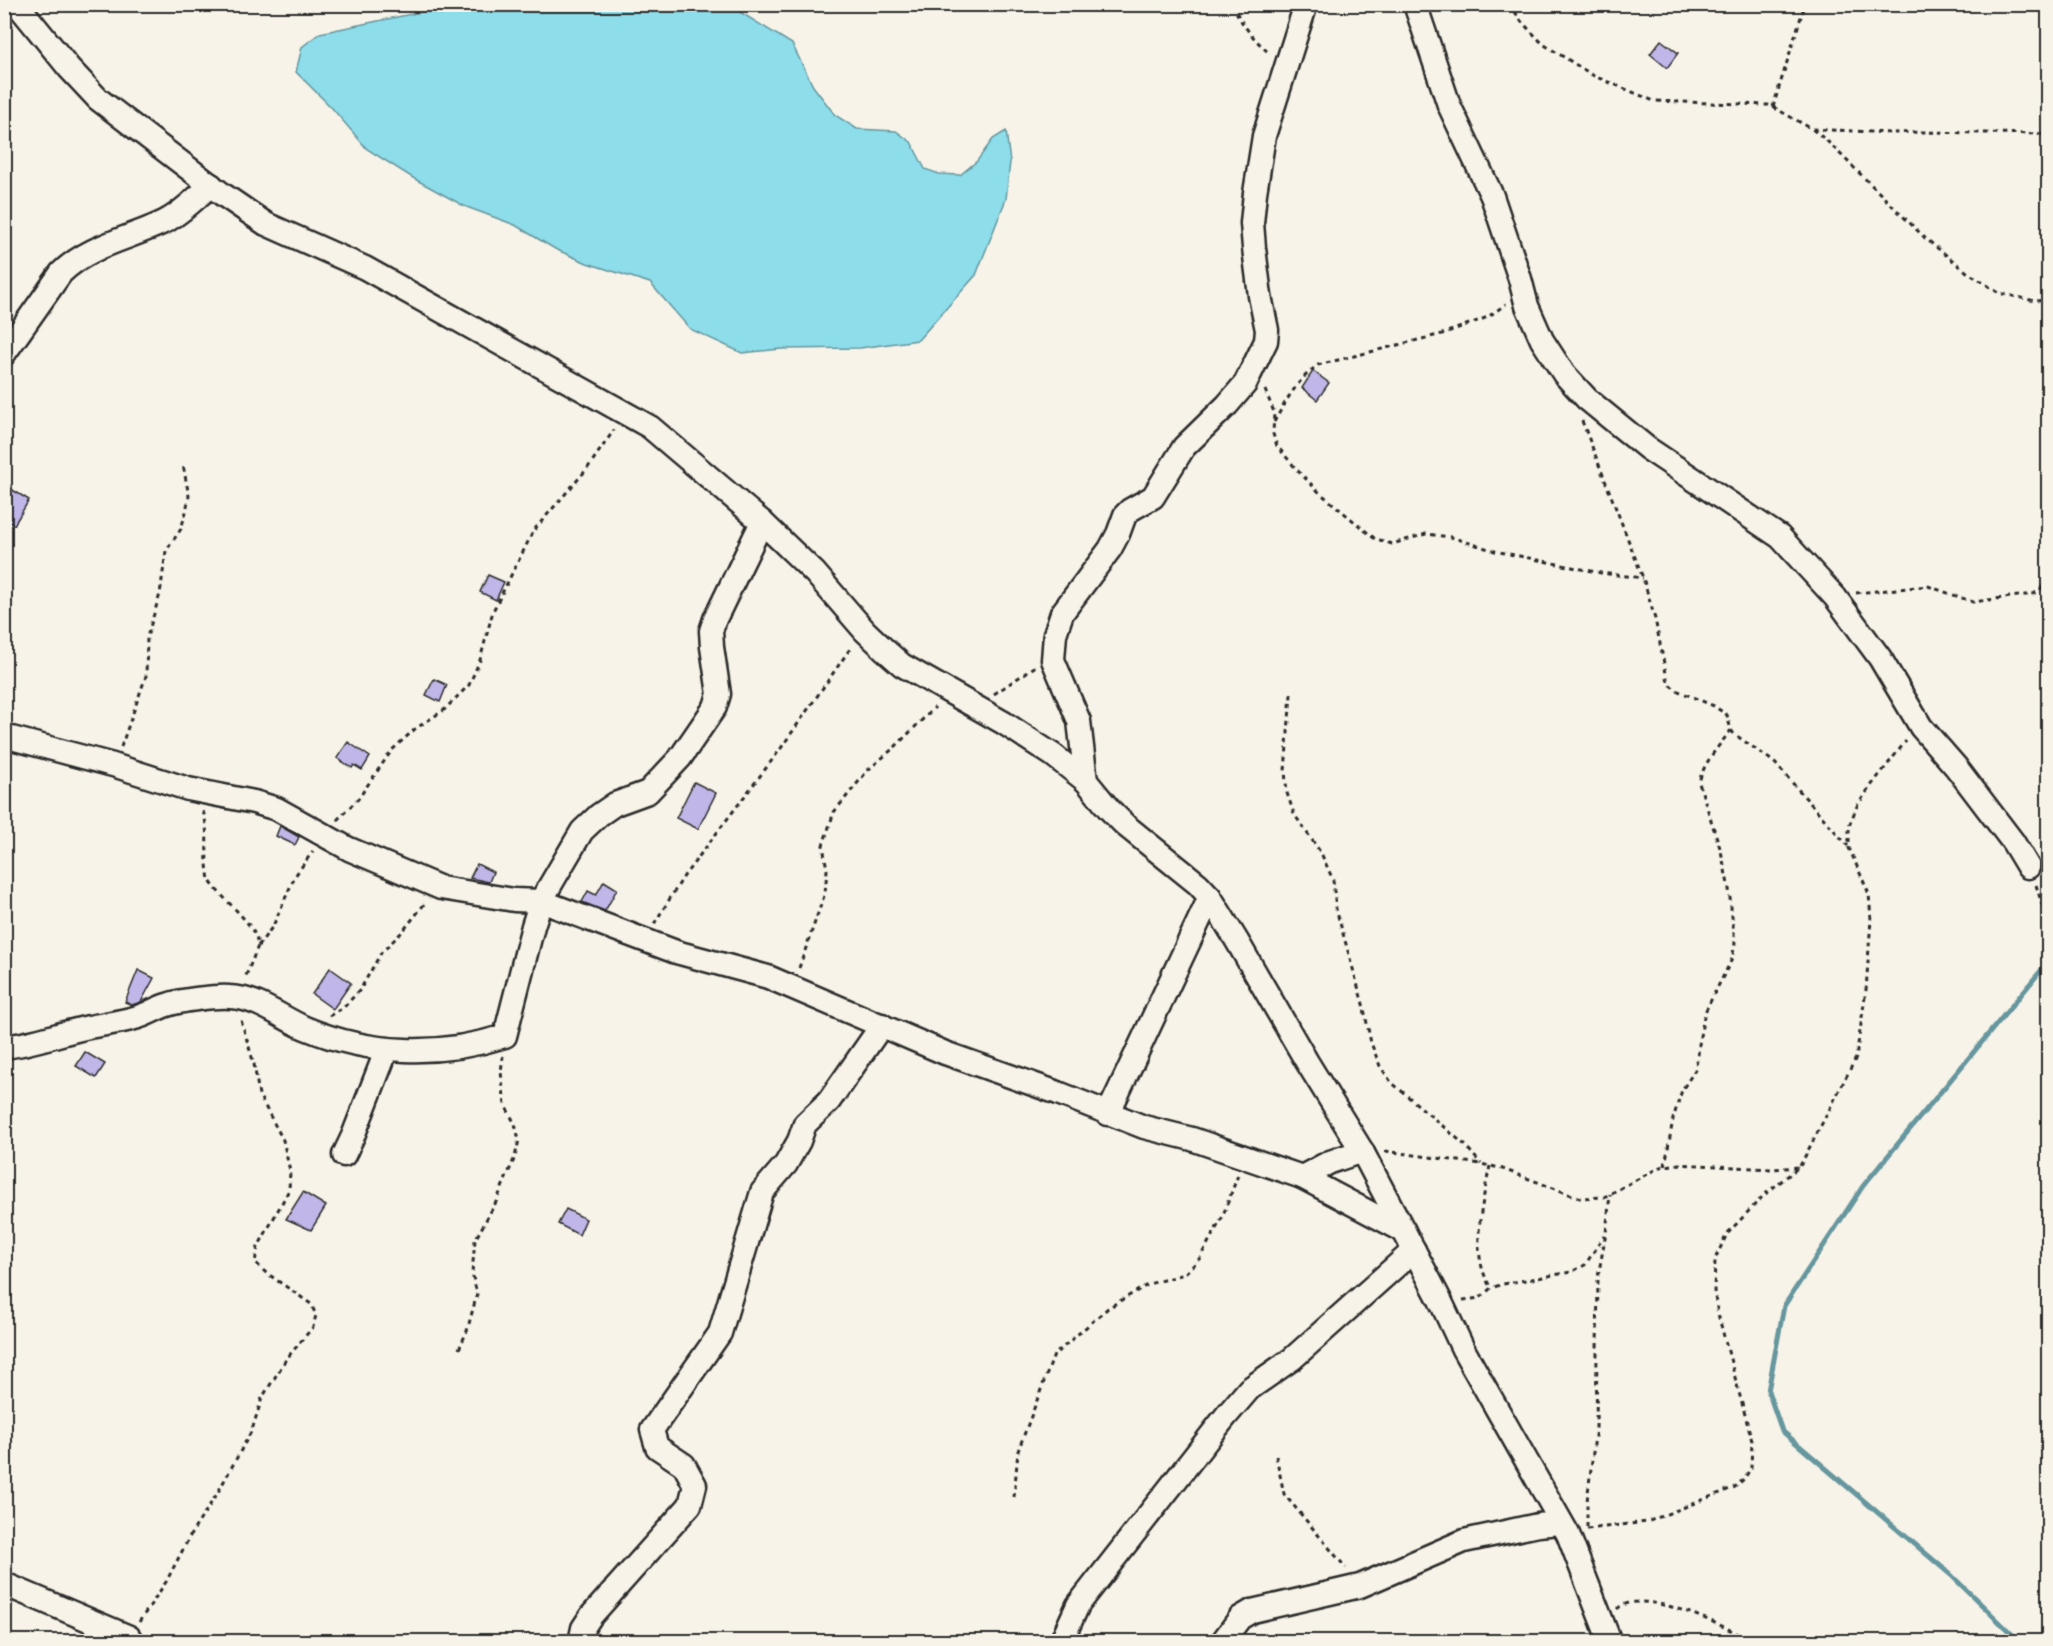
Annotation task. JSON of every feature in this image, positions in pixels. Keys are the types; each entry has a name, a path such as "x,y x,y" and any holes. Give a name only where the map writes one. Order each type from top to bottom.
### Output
{"street":[{"path":"17,4 69,68 98,99 266,224 365,268 650,427 762,522 815,573 865,631 902,665 1030,740 1086,781 1125,825 1186,873 1210,897 1362,1151 1463,1349 1572,1529 1606,1632"},
{"path":"1086,781 1079,721 1057,673 1052,652 1055,634 1062,613 1110,549 1125,515 1153,497 1184,447 1245,384 1266,341 1267,330 1260,296 1252,223 1255,193 1264,136 1306,4"},
{"path":"1415,4 1449,105 1492,196 1527,306 1542,340 1564,374 1581,392 1654,454 1780,537 1835,597 1880,658 1921,727 2013,842 2028,867"},
{"path":"4,354 61,273 70,264 168,220 211,185"},
{"path":"4,1047 127,1020 174,1003 227,997 240,997 256,1003 306,1028 387,1049 412,1052 484,1043 506,1036 541,901 582,831 615,804 648,792 680,758 709,717 719,694 711,631 717,613 762,522"},
{"path":"4,736 113,765 188,789 277,808 349,849 441,888 502,898 541,901 697,959 742,968 791,986 945,1053 1058,1093 1108,1114 1144,1127 1192,1139 1302,1177 1409,1240"},
{"path":"1108,1114 1210,897"},
{"path":"580,1641 583,1628 591,1616 690,1505 695,1485 684,1465 657,1447 652,1430 720,1333 762,1192 786,1164 799,1142 805,1124 829,1101 882,1025"},
{"path":"344,1155 387,1049"},
{"path":"1302,1177 1338,1159 1362,1151"},
{"path":"1061,1641 1078,1605 1249,1389 1292,1359 1409,1240"},
{"path":"1222,1641 1240,1618 1252,1611 1360,1586 1464,1541 1538,1526 1572,1529"},
{"path":"4,1584 131,1639"}],"path":[{"path":"1233,4 1236,14 1255,40 1285,68"},
{"path":"1510,4 1521,21 1543,44 1594,76 1654,101 1773,107 1812,129 1826,140 1925,238 1966,272 1999,293 2035,301 2049,300"},
{"path":"1773,107 1805,4"},
{"path":"1812,129 1892,133 2049,134"},
{"path":"1273,423 1306,373 1317,365 1412,343 1488,317 1505,305 1522,288"},
{"path":"1255,365 1274,412 1273,434 1277,446 1298,471 1355,524 1374,538 1392,544 1426,534 1451,537 1495,551 1601,573 1643,578"},
{"path":"2049,386 2049,396"},
{"path":"1572,1529 1647,1522 1734,1487 1744,1479 1751,1468 1752,1441 1714,1292 1715,1259 1726,1234 1764,1196 1800,1166 1856,1058 1866,990 1872,919 1869,894 1849,848 1774,762 1737,737 1731,730 1728,715 1676,690 1668,683 1655,620 1643,578 1582,424 1581,392"},
{"path":"131,1639 252,1430 261,1398 287,1358 313,1327 316,1315 311,1304 265,1272 255,1262 258,1247 289,1190 290,1171 283,1140 259,1095 254,1064 240,1014 240,997 258,946 278,917 295,876 337,820 358,799 393,750 415,729 444,710 470,685 480,660 493,610 534,530 587,469 626,414"},
{"path":"113,765 146,676 147,637 161,588 166,552 181,529 186,512 189,492 183,465"},
{"path":"1835,597 1885,589 1928,586 1973,602 2033,594 2049,580"},
{"path":"639,938 651,929 684,876 772,760 865,631"},
{"path":"975,707 1039,665 1052,652"},
{"path":"791,986 825,893 827,870 823,845 834,812 868,771 949,693"},
{"path":"1291,694 1285,771 1287,793 1294,814 1321,853 1333,880 1336,909 1363,1004 1371,1043 1380,1066 1390,1082 1465,1145 1480,1164"},
{"path":"1849,848 1849,826 1857,806 1884,767 1921,727"},
{"path":"1665,1166 1673,1119 1683,1090 1695,1070 1705,1012 1732,959 1735,943 1733,910 1721,850 1699,783 1700,776 1712,756 1731,730"},
{"path":"188,789 202,809 207,823 209,879 249,927 258,946"},
{"path":"2028,867 2042,899 2049,924"},
{"path":"306,1028 343,1008 360,990 381,953 403,932 428,899 441,888"},
{"path":"459,1349 467,1331 477,1294 472,1273 475,1240 496,1202 515,1157 519,1140 515,1124 505,1105 501,1072 506,1036"},
{"path":"1362,1151 1395,1152 1490,1166 1580,1198 1604,1197 1660,1167 1678,1164 1772,1170 1800,1166"},
{"path":"1014,1497 1018,1451 1054,1355 1108,1308 1149,1284 1184,1274 1198,1261 1222,1218 1238,1177 1239,1162 1235,1153"},
{"path":"1490,1166 1480,1222 1483,1274 1491,1288"},
{"path":"1572,1529 1587,1501 1596,1428 1598,1277 1610,1194"},
{"path":"1440,1300 1476,1299 1491,1288 1503,1284 1548,1277 1578,1269 1585,1265 1606,1233"},
{"path":"1276,1456 1284,1494 1360,1586"},
{"path":"1606,1632 1621,1605 1639,1602 1665,1605 1726,1626 1754,1641"}],"water":[{"path":"455,5 732,7 792,44 813,86 835,115 857,129 896,131 911,142 925,169 939,174 960,175 977,161 993,139 1006,131 1010,162 1006,199 976,275 918,340 860,348 781,349 742,353 690,329 650,283 587,263 555,249 515,225 464,206 413,178 367,149 332,108 296,72 302,47 320,33"}],"building":[{"path":"1661,40 1678,53 1667,68 1650,54"},
{"path":"1313,371 1329,383 1317,400 1302,388"},
{"path":"11,489 29,500 14,525 4,520 4,500"},
{"path":"488,575 504,582 496,600 480,592"},
{"path":"434,679 447,685 440,702 426,695"},
{"path":"348,742 370,757 362,770 354,765 352,768 337,758"},
{"path":"694,782 716,793 698,829 676,818"},
{"path":"280,826 299,837 295,845 276,836"},
{"path":"477,864 493,872 489,882 470,878"},
{"path":"604,881 617,889 605,911 582,902 588,891 596,895"},
{"path":"330,968 351,983 333,1009 312,994"},
{"path":"138,970 154,978 141,1002 132,1005 125,1002"},
{"path":"85,1052 105,1064 96,1078 76,1066"},
{"path":"303,1192 326,1206 311,1230 286,1219"},
{"path":"566,1209 586,1219 579,1235 558,1224"}],"waterway":[{"path":"2020,1642 1951,1575 1782,1431 1768,1391 1784,1306 1863,1186 2048,962"}]}
